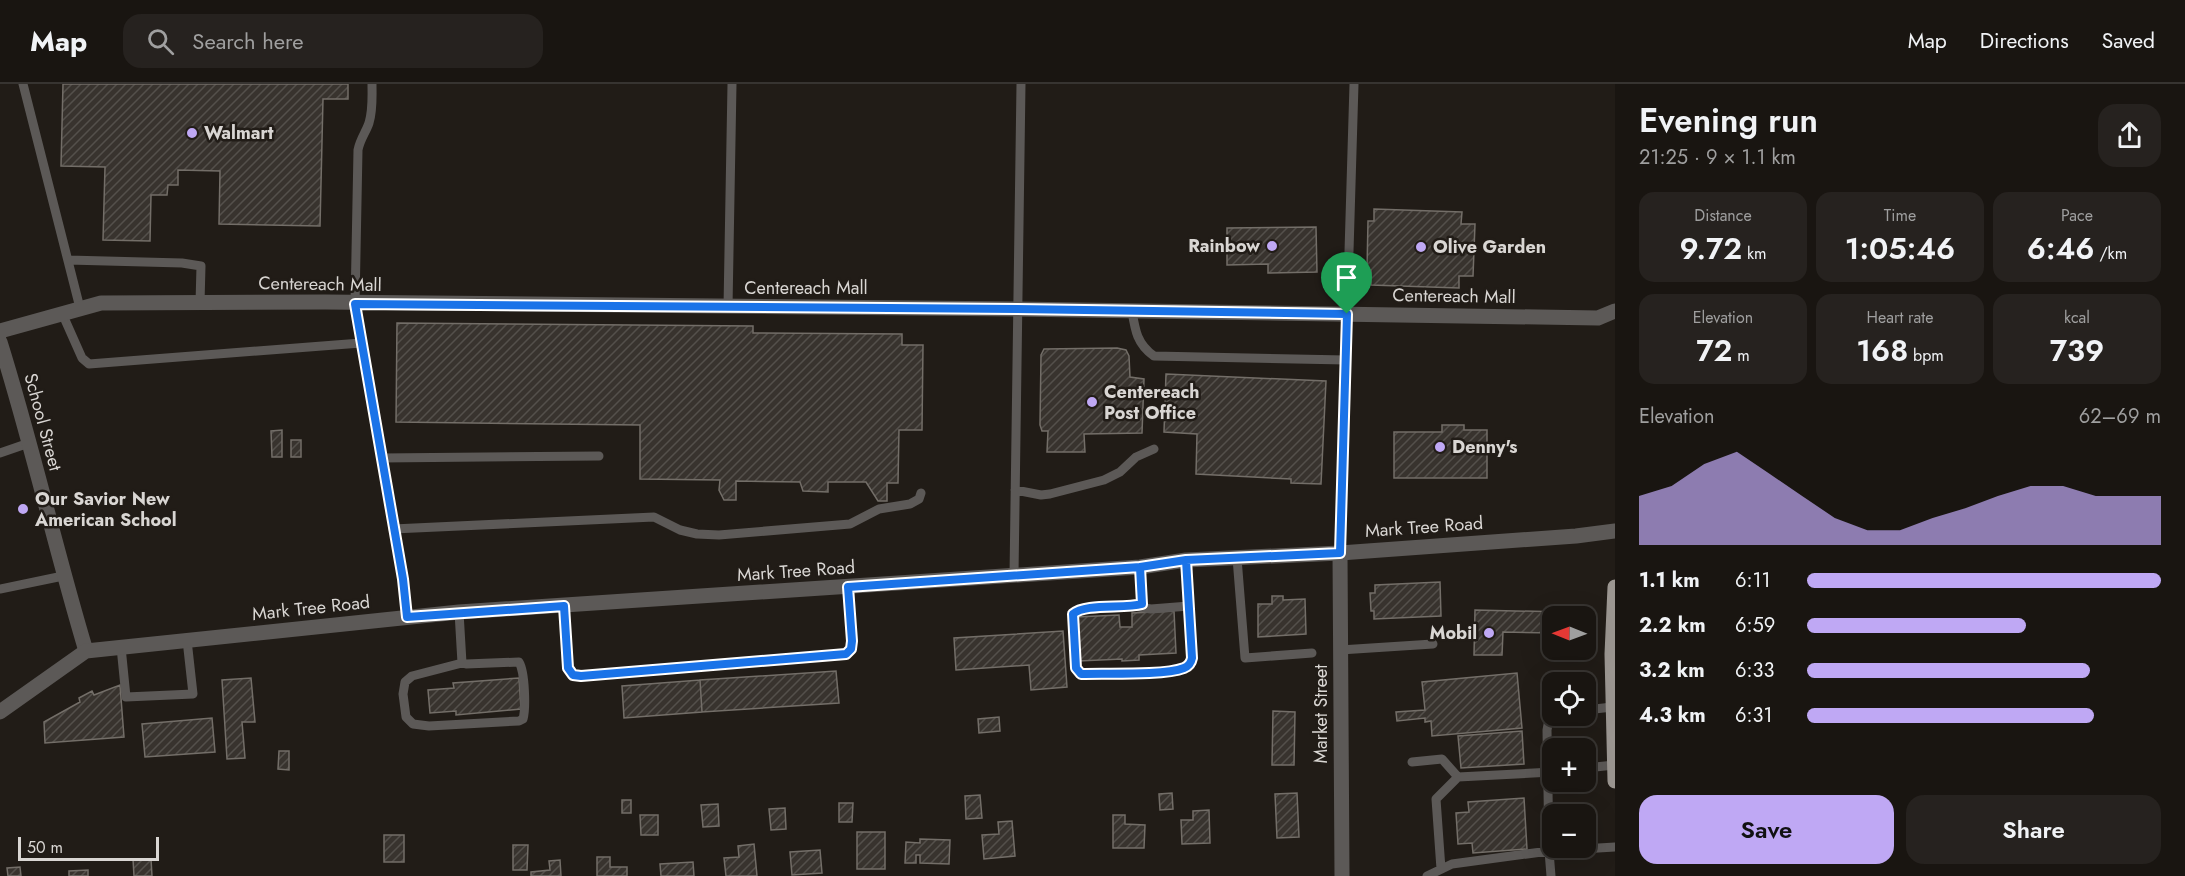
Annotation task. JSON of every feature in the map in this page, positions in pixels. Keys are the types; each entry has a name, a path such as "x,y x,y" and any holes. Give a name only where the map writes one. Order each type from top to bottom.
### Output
{"main road":[{"path":"1615,586 1612,654 1615,777"}],"street":[{"name":"Centereach Mall","path":"0,331 101,303 1017,309 1598,318 1615,311"},
{"name":"School Street","path":"0,342 63,576 86,651"},
{"name":"Mark Tree Road","path":"0,712 86,651 121,647 459,612 1140,567 1186,560 1340,553 1576,536 1615,531"},
{"name":"Market Street","path":"1340,553 1342,876"}],"lane":[{"path":"23,84 80,308"},
{"path":"372,84 372,110 358,150 355,304 403,579 407,617"},
{"path":"728,307 732,84"},
{"path":"1014,575 1021,84"},
{"path":"1340,553 1354,84"},
{"path":"68,260 182,263 201,266 200,303"},
{"path":"1131,311 1137,338 1146,351 1154,356 1346,360"},
{"path":"62,313 82,358 89,364 361,343"},
{"path":"0,453 29,443"},
{"path":"1015,490 1041,495 1050,494 1104,480 1120,472 1136,457 1154,449"},
{"path":"381,458 599,456"},
{"path":"393,529 654,517 680,530 697,534 719,535 850,524 879,509 910,504 919,499 921,493"},
{"path":"1237,558 1245,658 1312,653"},
{"path":"1140,567 1142,604 1086,609 1073,614 1078,672 1081,674 1176,670 1191,663 1186,560"},
{"path":"0,589 63,576"},
{"path":"564,606 568,668 573,675 581,676 846,654 851,649 852,641 848,587"},
{"path":"1133,606 1151,609 1189,606"},
{"path":"459,612 462,663"},
{"path":"121,647 126,697 192,694 188,640"},
{"path":"1340,650 1433,644"},
{"path":"519,662 523,676 525,712 523,719 429,726 413,724 406,717 405,682 412,676 462,663 519,662"},
{"path":"1596,708 1612,706"},
{"path":"1412,762 1442,759 1458,777"},
{"path":"1596,771 1615,777"},
{"path":"1441,869 1436,799 1458,777 1542,772"},
{"path":"1596,848 1615,847"},
{"path":"1427,876 1452,864 1542,852"},
{"path":"1550,858 1551,876"}],"building":[{"name":"Walmart","path":"63,84 348,84 348,99 323,99 320,226 219,224 220,171 178,170 178,185 168,185 167,195 151,195 150,241 103,240 105,167 61,166"},
{"name":"Olive Garden","path":"1374,209 1462,212 1461,224 1475,224 1473,276 1459,276 1459,288 1371,285 1371,270 1367,270 1368,221 1374,221"},
{"name":"Rainbow","path":"1316,227 1317,272 1268,273 1268,264 1227,265 1227,228"},
{"path":"397,323 753,326 753,333 902,334 902,345 923,345 922,430 899,430 898,483 887,483 887,501 878,501 866,482 828,482 828,492 803,491 800,482 736,481 736,500 724,500 719,490 720,480 640,479 640,425 396,422"},
{"name":"Centereach Post Office","path":"1117,348 1126,350 1129,356 1130,377 1144,379 1142,433 1084,434 1085,452 1047,452 1048,431 1042,431 1040,425 1041,355 1044,349"},
{"path":"1166,374 1326,381 1321,484 1291,483 1291,479 1196,474 1197,434 1164,432"},
{"name":"Denny's","path":"1442,425 1464,425 1464,430 1487,430 1487,478 1394,478 1394,432 1442,432"},
{"path":"282,430 282,457 272,457 271,431"},
{"path":"291,440 301,440 301,457 291,457"},
{"path":"1440,582 1441,616 1374,619 1370,593 1375,593 1375,585"},
{"path":"1272,596 1283,596 1283,600 1305,599 1306,634 1258,637 1258,604 1272,604"},
{"name":"Mobil","path":"1475,610 1542,611 1542,633 1503,632 1502,655 1474,655"},
{"path":"1174,611 1176,653 1139,655 1139,660 1079,661 1076,617 1119,615 1120,627 1132,627 1132,613"},
{"path":"1063,631 1067,687 1031,690 1029,665 956,670 954,638"},
{"path":"836,671 839,703 702,712 700,680"},
{"path":"1517,673 1522,728 1432,736 1431,721 1425,722 1425,718 1397,721 1396,712 1425,710 1422,682"},
{"path":"251,678 255,722 242,722 245,758 227,759 222,680"},
{"path":"519,678 521,709 456,715 456,711 430,713 428,690 454,688 453,683"},
{"path":"700,680 702,712 624,718 622,686"},
{"path":"120,685 124,737 45,743 44,722 80,702 79,698 92,691 94,695"},
{"path":"1273,711 1295,712 1294,765 1272,765"},
{"path":"999,717 1000,731 979,733 978,719"},
{"path":"212,718 215,752 145,757 142,724"},
{"path":"1522,731 1524,764 1461,768 1458,736"},
{"path":"279,751 289,751 289,770 278,769"},
{"path":"1172,793 1173,809 1160,810 1159,794"},
{"path":"1297,793 1299,837 1277,838 1275,794"},
{"path":"980,795 982,818 966,819 965,796"},
{"path":"1524,798 1527,849 1473,853 1472,843 1458,844 1456,813 1469,812 1468,802"},
{"path":"622,800 631,800 631,813 622,813"},
{"path":"839,803 853,803 852,822 839,822"},
{"path":"718,804 719,826 703,827 701,805"},
{"path":"785,808 786,829 771,830 769,809"},
{"path":"1209,810 1210,843 1182,844 1181,820 1193,820 1193,811"},
{"path":"640,815 658,815 658,835 641,835"},
{"path":"1113,815 1125,815 1125,824 1145,825 1144,848 1113,848"},
{"path":"1012,821 1015,856 984,859 982,835 999,834 998,822"},
{"path":"857,832 885,832 885,869 857,869"},
{"path":"384,835 404,835 404,862 384,862"},
{"path":"920,839 950,840 949,864 920,863 920,855 916,855 916,863 905,863 906,842 920,843"},
{"path":"754,844 757,876 726,876 724,858 739,857 738,846"},
{"path":"513,845 528,845 527,870 513,870"},
{"path":"820,850 822,873 792,875 790,852"},
{"path":"597,857 610,857 610,867 627,867 627,876 597,876"},
{"path":"133,859 151,859 152,876 134,876"},
{"path":"560,860 561,876 531,876 531,872 550,870 549,861"},
{"path":"693,862 694,876 661,876 660,864"},
{"path":"20,867 21,876 8,876 7,868"},
{"path":"88,870 88,876 69,876 69,871"}],"place":[{"name":"Walmart","path":"192,133"},
{"name":"Rainbow","path":"1272,246"},
{"name":"Olive Garden","path":"1421,247"},
{"name":"Centereach Post Office","path":"1092,402"},
{"name":"Denny's","path":"1440,447"},
{"name":"Our Savior New American School","path":"23,509"},
{"name":"Mobil","path":"1489,633"}],"route":[{"path":"1347,314 1017,309 355,304 403,579 407,617 564,606 568,668 573,675 581,676 846,654 851,649 852,641 848,587 1140,567 1186,560 1192,658 1191,663 1186,667 1153,672 1081,674 1076,668 1073,614 1081,610 1142,604 1140,567 1186,560 1340,553 1347,314"}]}
